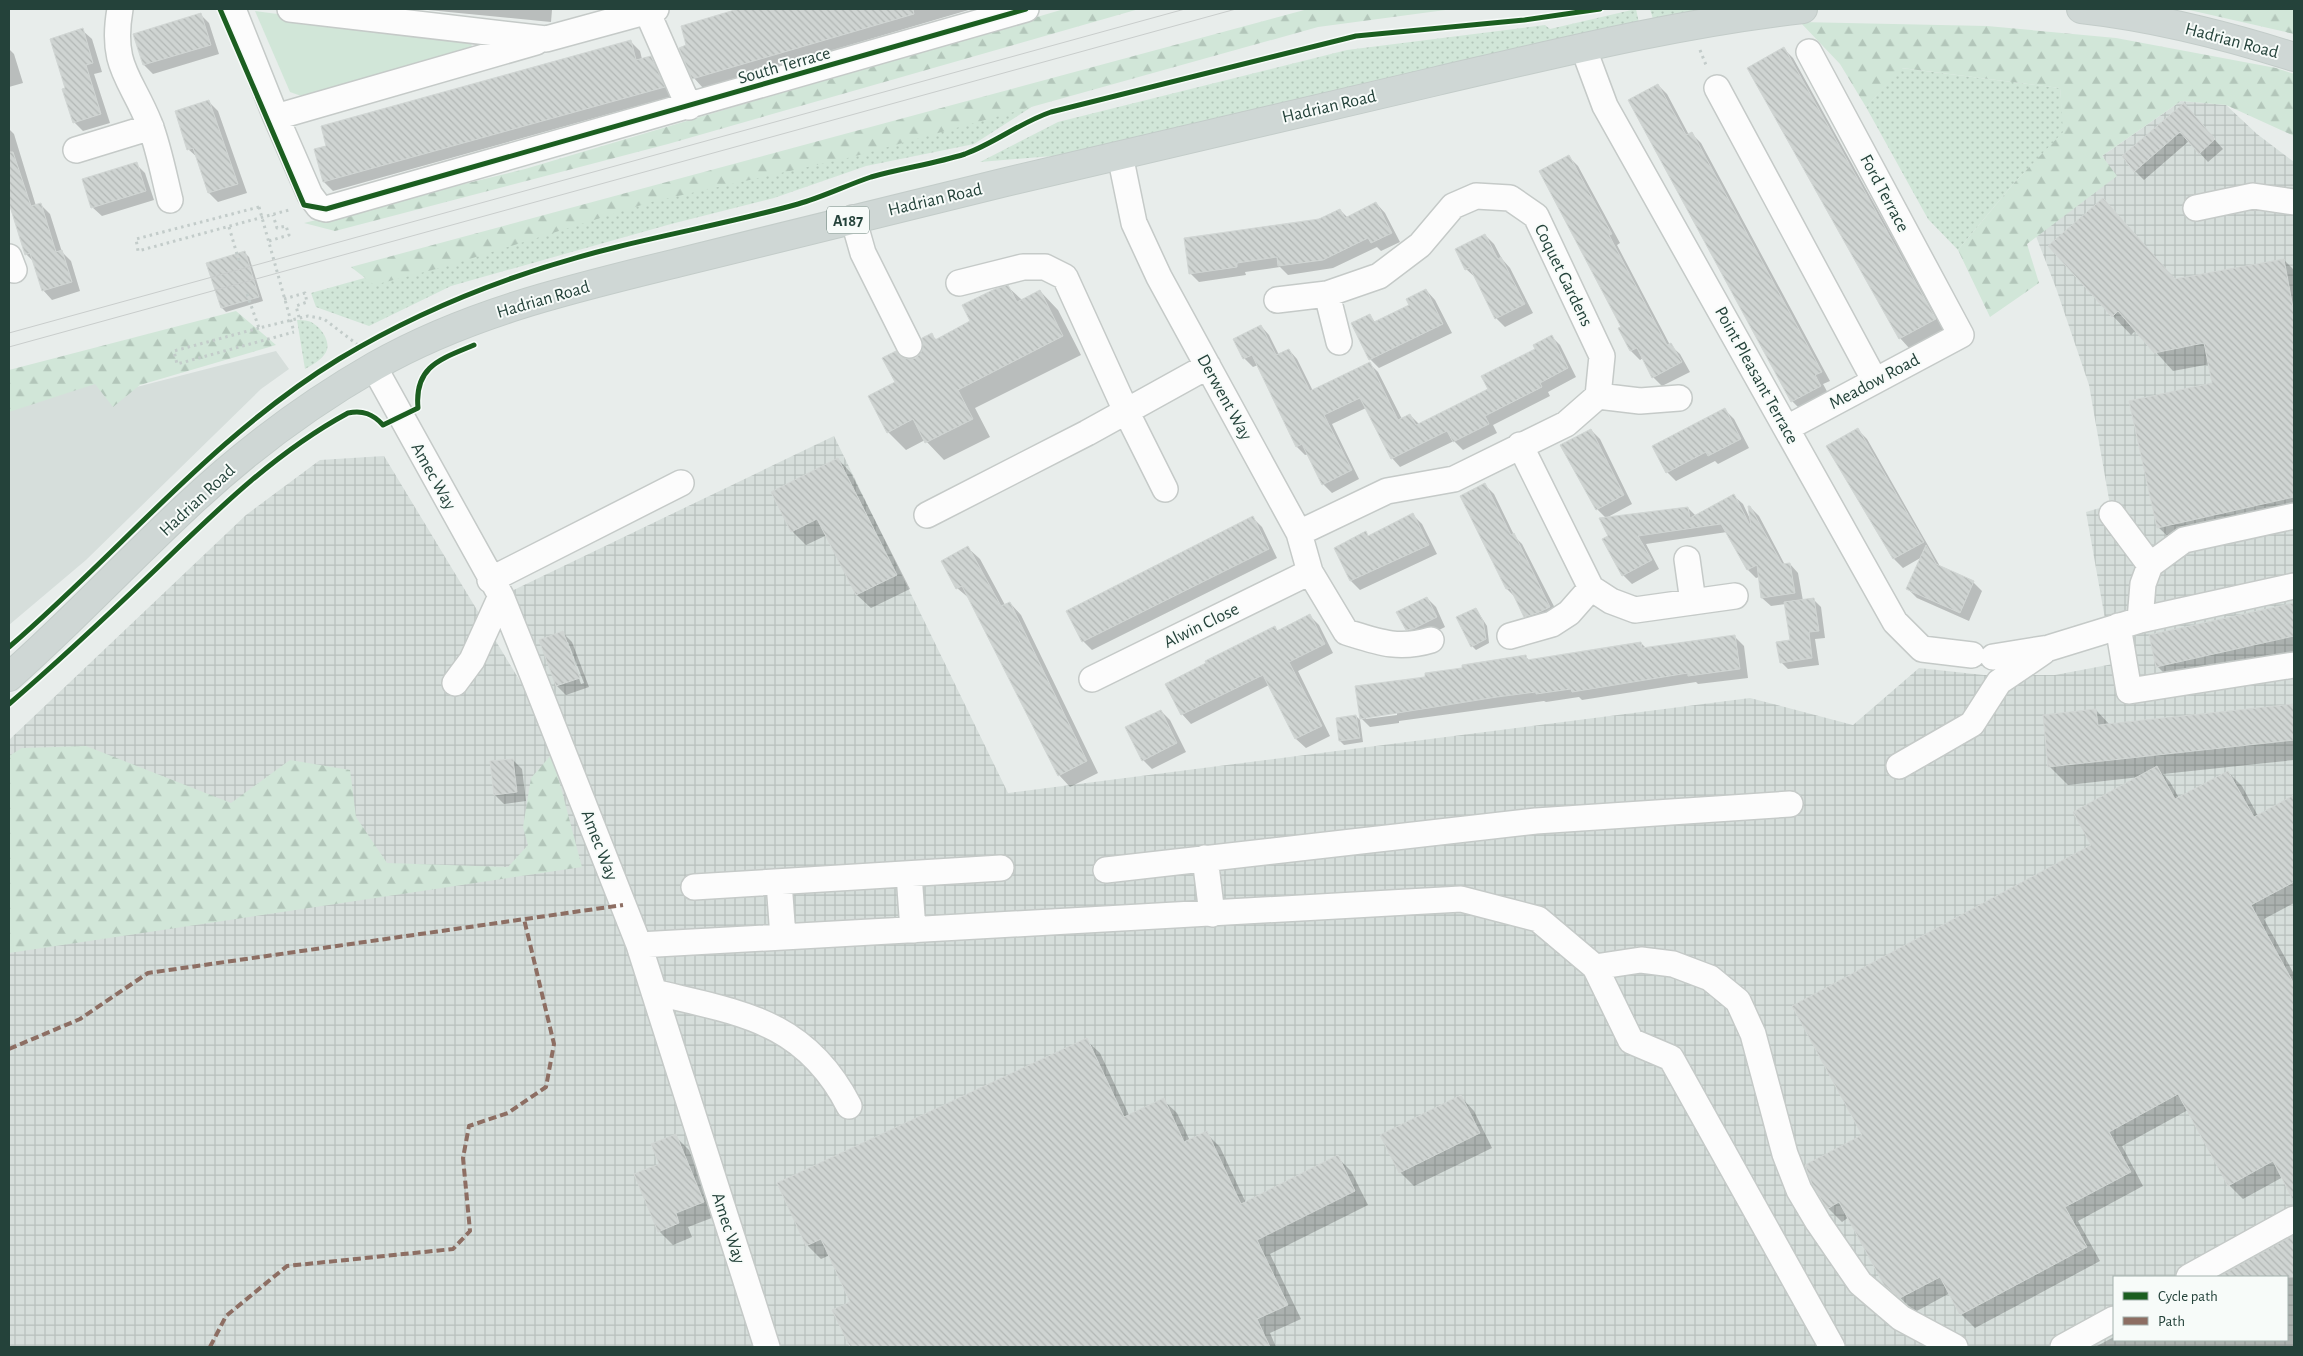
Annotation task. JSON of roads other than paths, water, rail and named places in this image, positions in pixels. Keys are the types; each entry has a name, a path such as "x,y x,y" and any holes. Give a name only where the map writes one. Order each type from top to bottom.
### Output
{"main road":[{"name":"Hadrian Road","path":"9,678 60,632 186,507 228,469 282,427 364,352 432,336 475,319 545,296 853,218 1583,47 1688,26 1803,9"},
{"name":"Hadrian Road","path":"2081,9 2158,21 2250,43 2294,57"}],"street":[{"path":"120,9 116,40 119,56 124,74 151,127 170,200"},
{"path":"233,9 276,117 650,10 689,107"},
{"path":"290,9 546,39"},
{"name":"South Terrace","path":"276,117 310,195 312,206 333,209 689,107 1012,11"},
{"name":"Point Pleasant Terrace","path":"1583,47 1605,106 1895,622 1922,649 1982,656 2049,648"},
{"name":"Ford Terrace","path":"1809,52 1961,335"},
{"path":"1717,88 1875,381"},
{"path":"76,150 151,127"},
{"name":"Derwent Way","path":"1120,155 1134,223 1159,277 1299,533 1310,572 1346,632 1394,646 1415,645 1431,640"},
{"name":"Coquet Gardens","path":"1277,300 1327,294 1379,276 1420,245 1453,206 1476,196 1510,198 1536,216 1602,356 1598,396"},
{"path":"2196,208 2253,196 2294,202"},
{"path":"853,218 863,253 909,345"},
{"path":"959,283 1023,266 1045,266 1065,277 1126,411 1165,489"},
{"path":"1327,294 1339,342"},
{"name":"Meadow Road","path":"1787,428 1961,335"},
{"name":"Amec Way","path":"364,352 496,588 534,678 639,945 767,1347"},
{"path":"927,515 1208,366"},
{"path":"1299,533 1387,491 1454,479 1566,424 1598,396 1640,401 1679,398"},
{"path":"1520,445 1590,588 1611,601 1634,610 1735,596"},
{"path":"455,683 472,660 496,588 681,483"},
{"path":"2112,514 2150,565"},
{"path":"2294,516 2184,540 2150,565 2129,623 2129,691 2294,665"},
{"path":"1686,559 1693,602"},
{"name":"Alwin Close","path":"1092,679 1310,572"},
{"path":"1899,766 1972,724 1999,682 2049,648 2129,623 2294,586"},
{"path":"1510,636 1552,624 1569,613 1590,588"},
{"path":"1106,870 1536,821 1790,804"},
{"path":"1205,858 1212,914"},
{"path":"694,887 1001,868"},
{"path":"909,874 913,930"},
{"path":"779,882 783,937"},
{"path":"639,945 1461,899 1538,919 1595,967 1631,1041 1671,1058 1832,1347"},
{"path":"1595,967 1641,960 1673,964 1710,978 1738,1001 1753,1034 1785,1154 1799,1190 1818,1222 1860,1283 1900,1318 1955,1347"},
{"path":"654,992 738,1012 775,1027 818,1060 840,1087 849,1106"},
{"path":"2192,1276 2294,1219"},
{"path":"2063,1347 2113,1320"}],"tram line":[{"path":"9,333 1185,9"},
{"path":"9,347 1236,9"}]}
